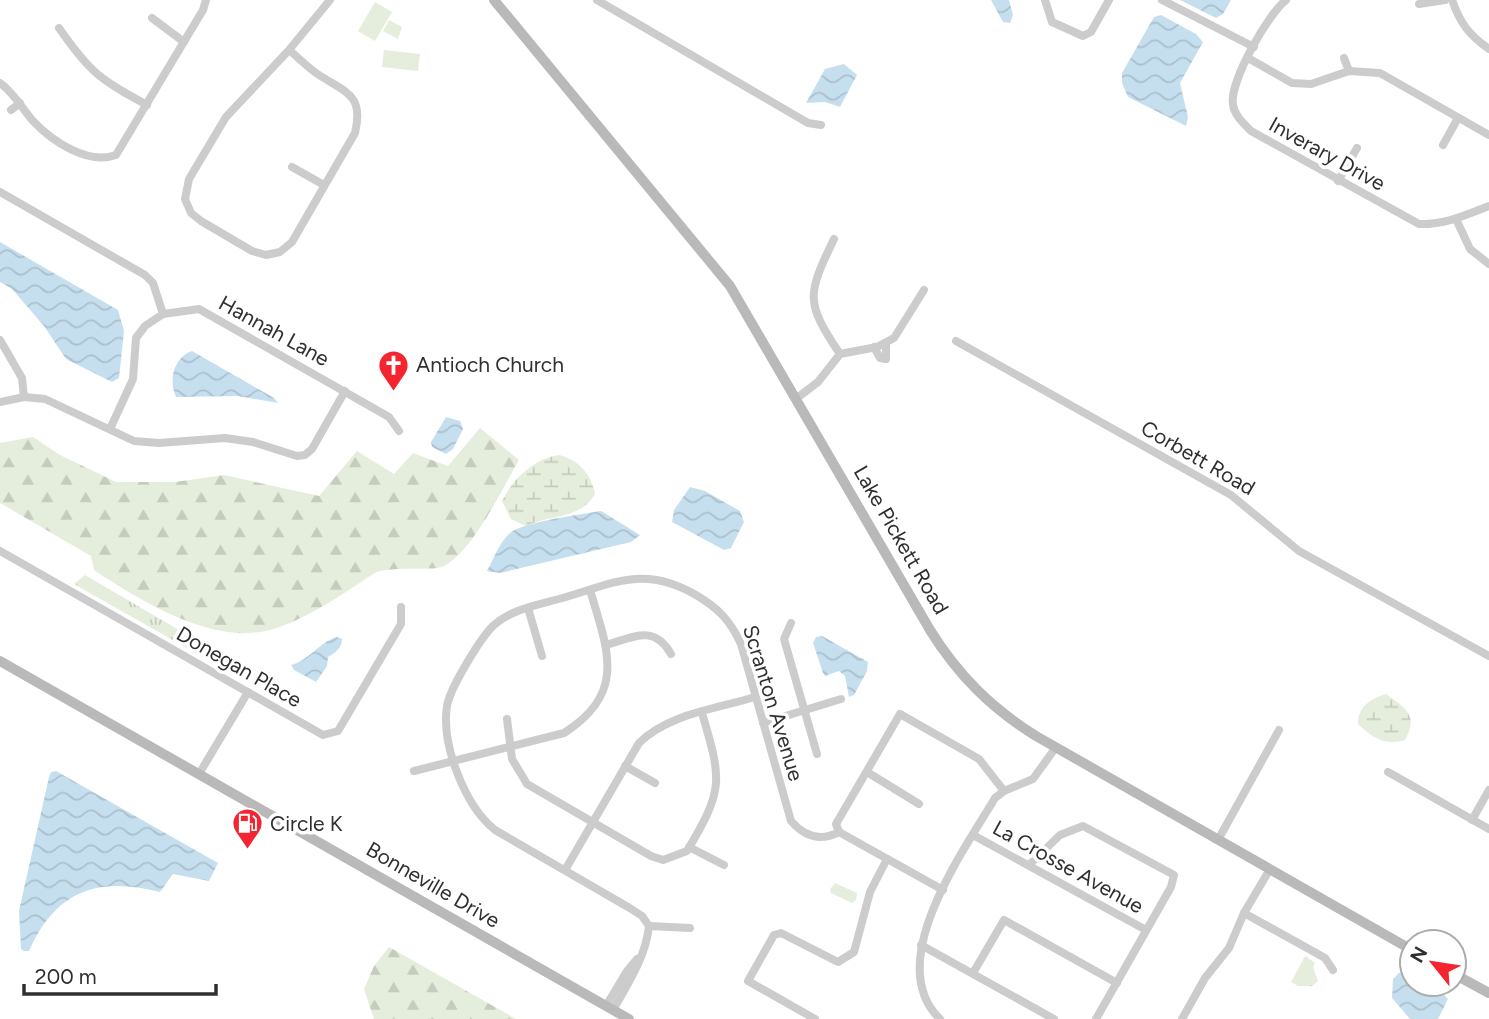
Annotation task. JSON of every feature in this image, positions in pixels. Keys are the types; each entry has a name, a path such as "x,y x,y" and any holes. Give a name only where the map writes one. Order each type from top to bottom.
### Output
{"main road":[{"name":"Lake Pickett Road","path":"494,0 716,267 743,305 952,663 1003,714 1398,942"},
{"name":"Bonneville Drive","path":"0,661 629,1019"},
{"path":"1468,982 1489,993"}],"street":[{"path":"0,83 51,136 90,158 102,160 116,155 148,105 206,0"},
{"path":"289,50 318,74 345,90 355,100 359,116 355,133 292,242 280,252 266,255 252,251 191,213 185,199 189,179 226,117 289,50 330,0"},
{"path":"597,0 808,123 821,125"},
{"path":"1045,0 1052,22 1076,35 1088,34 1109,0"},
{"path":"1162,0 1254,47"},
{"name":"Inverary Drive","path":"1286,0 1269,21 1233,86 1233,104 1238,118 1251,131 1419,224 1432,225 1456,219 1489,206"},
{"path":"1419,4 1445,0"},
{"path":"1452,0 1459,20 1472,37 1489,49"},
{"path":"152,18 184,42"},
{"path":"59,28 85,65 97,77 148,105"},
{"path":"1248,58 1292,83 1311,84 1349,71 1380,74 1489,135"},
{"path":"1344,58 1349,71"},
{"path":"11,110 20,103"},
{"path":"1443,145 1458,118"},
{"path":"1338,181 1357,148"},
{"path":"292,167 324,185"},
{"path":"0,192 145,275 153,283 163,314 145,326 136,338 132,379 110,429"},
{"path":"1456,219 1470,249 1489,264"},
{"path":"834,239 817,275 812,294 814,313 840,354"},
{"path":"797,398 818,382 840,354 874,347 897,335 924,290"},
{"name":"Hannah Lane","path":"163,314 198,309 389,417 399,431"},
{"path":"0,340 22,378 24,397"},
{"name":"Corbett Road","path":"956,341 1231,495 1300,551 1489,656"},
{"path":"874,347 880,359 886,359 886,343"},
{"path":"0,402 24,397 45,399 134,440 159,443 225,438 253,442 305,456 312,449 345,391"},
{"name":"Donegan Place","path":"0,551 323,735 338,731 401,624 401,607"},
{"name":"Scranton Avenue","path":"649,926 635,911 495,830 479,817 468,800 446,725 447,704 491,627 509,615 634,578 654,577 682,587 710,603 732,625 791,821 800,832 818,838 839,832"},
{"path":"414,771 564,733 584,720 596,707 608,683 606,645 590,590"},
{"path":"528,608 542,656"},
{"path":"791,623 784,639 817,754"},
{"path":"606,645 640,635 655,636 664,642 671,654"},
{"path":"199,774 248,692"},
{"path":"565,870 625,765 639,743 651,731 667,722 755,697"},
{"path":"763,723 841,699"},
{"path":"507,719 509,747 516,770 527,784 651,856 663,860 674,858 690,847 716,795 717,764 702,713"},
{"path":"943,890 839,832 836,824 900,714 979,759 1004,791"},
{"path":"1218,840 1279,730"},
{"path":"940,1019 926,999 918,978 920,945 943,890 995,798 1004,791 1033,779 1056,747"},
{"path":"625,765 655,783"},
{"path":"867,772 919,804"},
{"path":"1388,772 1489,830"},
{"path":"1472,820 1489,790"},
{"path":"1029,865 1060,835 1083,826 1174,875 1096,1019"},
{"name":"La Crosse Avenue","path":"974,835 1146,930"},
{"path":"690,847 724,865"},
{"path":"815,1019 748,981 774,935 781,933 838,962 846,959 853,952 870,891 887,859"},
{"path":"1181,1019 1205,978 1229,948 1244,914 1270,869"},
{"path":"1244,914 1325,958 1334,970"},
{"path":"973,973 1004,920 1117,983"},
{"path":"610,1008 633,975 647,941 649,926 690,929"},
{"path":"920,945 1054,1019"}],"green space":[{"path":"375,2 392,12 375,41 358,31"},
{"path":"389,20 402,27 398,39 383,31"},
{"path":"384,50 420,54 418,71 382,67"},
{"path":"480,428 519,460 483,523 460,553 437,568 394,569 373,574 314,611 265,631 230,632 189,622 168,613 94,570 91,556 0,503 0,443 33,437 60,455 116,482 175,482 224,475 319,496 357,451 394,474 413,453 448,466"},
{"path":"559,455 578,464 587,474 595,494 589,502 573,512 526,526 511,519 502,501 512,485 532,466"},
{"path":"85,575 244,668 245,681 74,584"},
{"path":"1386,694 1408,713 1411,724 1405,740 1380,740 1358,724 1360,713 1366,704"},
{"path":"835,883 857,893 856,900 852,903 831,893 830,889"},
{"path":"389,947 516,1019 374,1019 364,989 374,966"},
{"path":"1305,956 1315,963 1313,967 1318,981 1312,986 1298,986 1291,982"}],"water":[{"path":"991,0 1009,0 1013,15 1010,23 1003,22"},
{"path":"1180,0 1231,0 1223,14 1216,18"},
{"path":"1161,15 1196,34 1203,42 1180,83 1188,117 1186,126 1128,97 1122,83 1122,73 1154,17"},
{"path":"844,64 857,75 840,107 825,102 806,103 825,69"},
{"path":"0,242 118,310 124,331 119,378 112,382 66,359 44,326 12,289 0,282"},
{"path":"192,351 274,398 278,403 238,396 176,397 174,370 181,358"},
{"path":"446,417 460,421 463,429 453,449 446,454 432,447 431,442"},
{"path":"690,487 705,491 740,511 744,522 731,548 724,550 672,522 674,510"},
{"path":"601,511 640,535 631,542 500,573 487,571 503,541 517,529 553,519"},
{"path":"822,636 868,662 867,671 854,695 849,697 845,676 839,671 825,676 823,673 813,643 816,637"},
{"path":"337,637 342,639 341,645 328,657 327,666 316,682 294,670 291,665"},
{"path":"56,771 218,863 209,881 173,874 160,892 117,886 81,893 66,901 52,914 29,951 21,949 19,911 49,777 51,772"},
{"path":"1398,974 1398,998 1447,998 1438,1019 1410,1019 1392,998 1393,979"}],"place":[{"name":"Antioch Church","path":"393,392"},
{"name":"Circle K","path":"247,851"}]}
